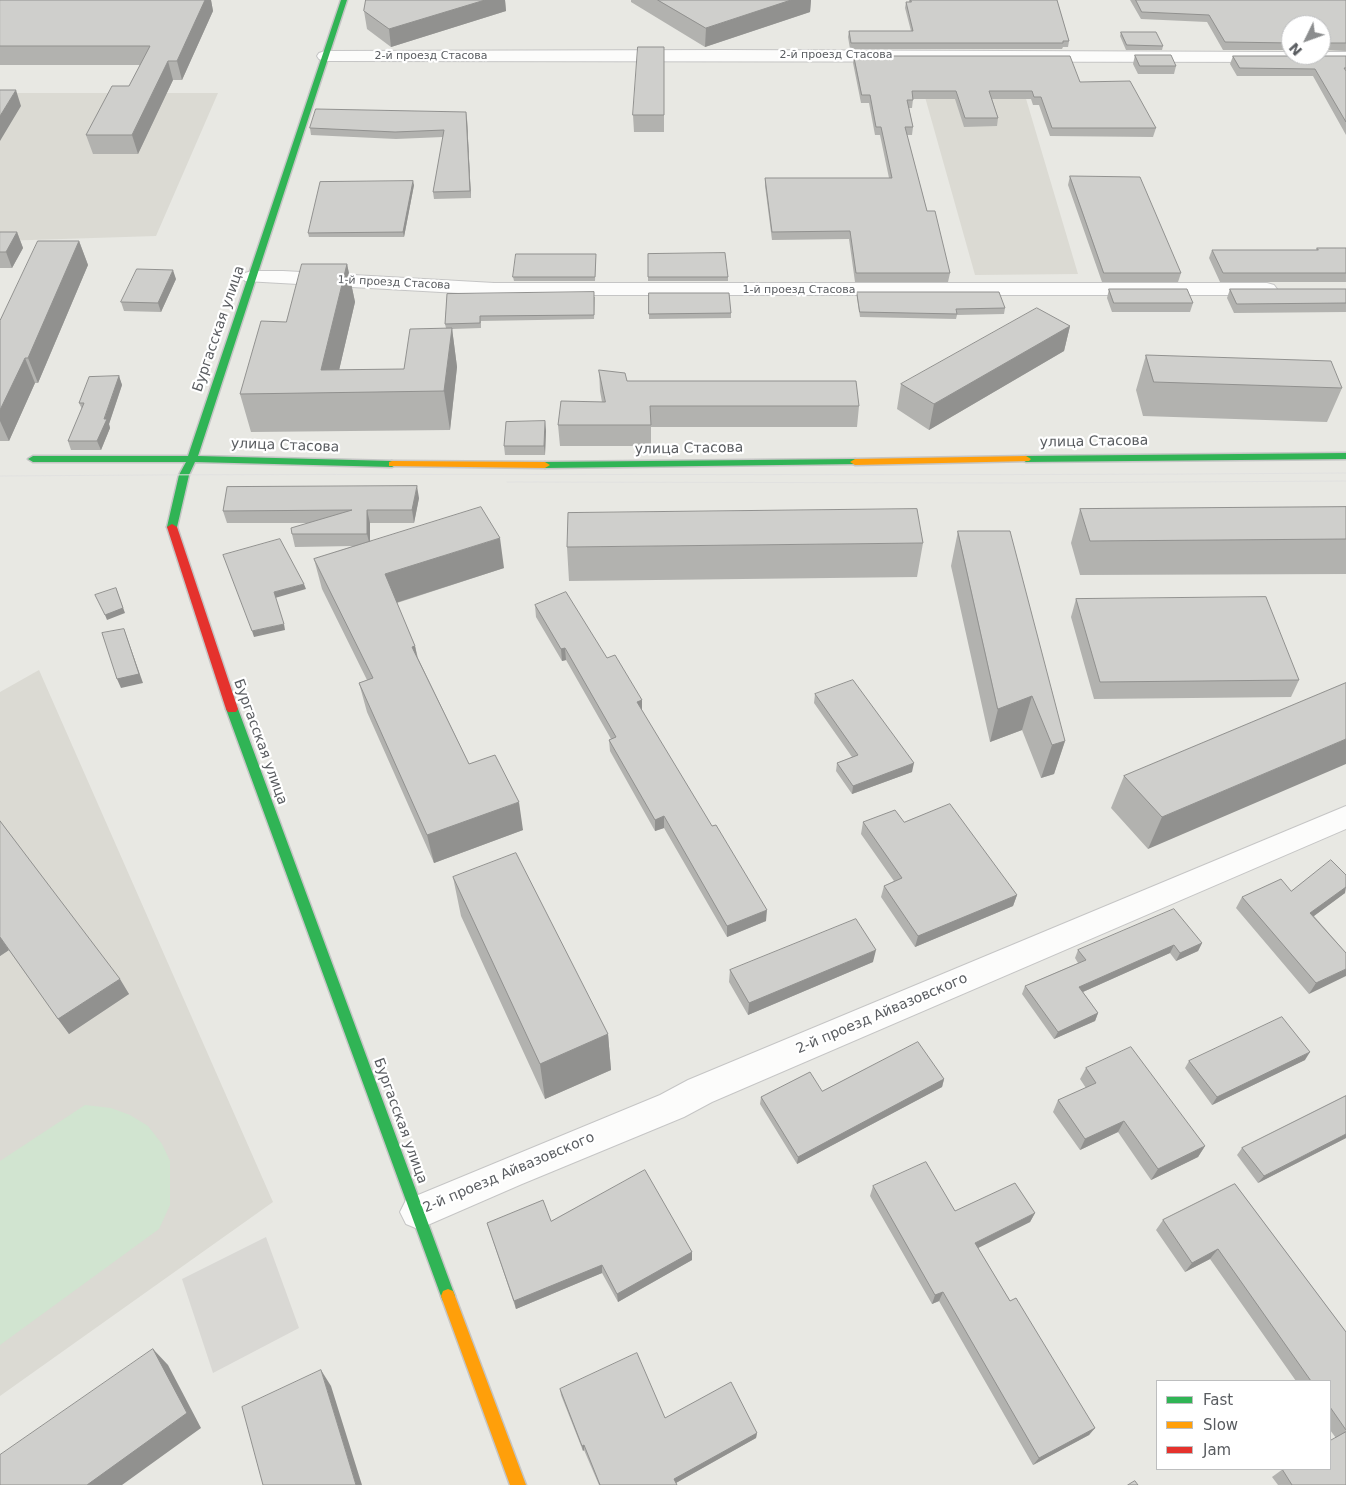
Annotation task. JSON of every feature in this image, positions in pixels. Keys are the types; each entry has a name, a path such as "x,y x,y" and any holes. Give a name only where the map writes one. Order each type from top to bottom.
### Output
{"street":[{"name":"Бургасская улица","path":"344,0 192,459 184,475 172,529 223,685 518,1485"},
{"name":"2-й проезд Стасова","path":"325,56 1346,57"},
{"name":"1-й проезд Стасова","path":"252,277 514,289 1286,289"},
{"name":"улица Стасова","path":"33,459 192,459 451,466 891,462 1111,457 1346,456"},
{"name":"2-й проезд Айвазовского","path":"418,1212 672,1106 700,1091 1346,817"}],"shaded area":[{"path":"916,65 1016,65 1078,274 975,275"},
{"path":"0,93 218,93 156,236 0,241"},
{"path":"39,670 273,1202 0,1396 0,692"},
{"path":"266,1237 299,1328 213,1373 182,1279"}],"green space":[{"path":"85,1105 111,1108 130,1115 148,1126 162,1144 170,1161 170,1205 159,1229 0,1345 0,1161"}],"building":[{"path":"0,0 205,0 177,61 168,61 132,135 86,135 112,86 129,86 150,46 0,46"},
{"path":"366,0 485,0 389,29 364,11"},
{"path":"658,0 791,0 706,28"},
{"path":"911,0 1057,0 1069,41 1063,41 1063,43 851,43 849,31 913,31 906,2 911,2"},
{"path":"1136,0 1346,0 1346,43 1331,43 1331,15 1281,15 1281,43 1225,42 1209,15 1142,12"},
{"path":"1121,32 1156,32 1163,46 1127,45"},
{"path":"638,47 664,47 664,115 633,115"},
{"path":"1135,55 1171,55 1176,66 1140,66"},
{"path":"854,56 1070,56 1080,82 1130,81 1156,128 1052,128 1041,97 1034,97 1032,91 989,91 998,118 965,118 956,91 912,91 913,100 907,100 913,127 905,127 927,211 935,211 950,273 856,273 850,231 772,232 765,178 892,178 881,127 876,127 870,95 862,95"},
{"path":"1233,56 1281,56 1281,65 1331,65 1331,56 1346,56 1346,68 1344,68 1346,71 1346,122 1315,69 1240,68"},
{"path":"0,90 16,90 0,116"},
{"path":"316,109 466,112 470,191 433,192 444,130 395,132 310,128"},
{"path":"1070,176 1140,177 1181,273 1104,273"},
{"path":"413,181 403,232 308,233 320,182"},
{"path":"0,232 17,232 6,252 0,252"},
{"path":"38,241 79,241 28,358 25,358 0,410 0,321"},
{"path":"1317,248 1346,248 1346,273 1223,273 1212,250 1318,250"},
{"path":"725,253 728,277 648,277 648,254"},
{"path":"516,254 596,254 595,277 513,277"},
{"path":"302,264 347,264 321,370 404,369 410,329 452,328 444,391 240,394 261,321 286,322"},
{"path":"137,269 173,270 158,303 121,302"},
{"path":"1109,289 1187,289 1193,303 1114,303"},
{"path":"1230,289 1346,289 1346,303 1237,304"},
{"path":"594,292 594,315 480,316 480,323 445,324 447,294"},
{"path":"857,292 999,292 1005,308 956,309 957,314 860,312"},
{"path":"649,293 729,293 731,313 649,314"},
{"path":"1037,308 1070,326 934,404 901,384"},
{"path":"1146,355 1331,361 1342,388 1154,382"},
{"path":"599,370 625,373 627,381 856,381 859,406 650,406 651,425 558,425 561,401 605,402"},
{"path":"119,376 104,419 107,419 97,441 68,441 84,403 79,403 89,377"},
{"path":"545,421 544,446 504,446 506,422"},
{"path":"417,486 412,510 367,510 367,534 292,534 291,528 352,510 223,511 227,487"},
{"path":"481,507 500,538 385,574 415,646 412,647 469,764 495,755 519,802 427,835 359,683 373,678 314,559"},
{"path":"1346,507 1346,539 1090,541 1080,509"},
{"path":"917,509 923,543 567,547 568,513"},
{"path":"958,531 1010,531 1065,741 1052,745 1032,696 998,709"},
{"path":"280,539 304,584 274,592 284,624 252,631 223,555"},
{"path":"116,588 123,608 105,615 95,595"},
{"path":"566,592 607,658 615,655 642,700 637,702 712,826 716,825 767,910 727,926 664,816 655,820 609,740 616,737 565,648 561,649 535,605"},
{"path":"1266,597 1299,680 1100,682 1076,599"},
{"path":"124,629 139,674 117,679 102,633"},
{"path":"853,680 914,763 853,786 837,763 858,755 815,694"},
{"path":"1346,683 1346,739 1162,817 1124,776"},
{"path":"950,804 1017,895 918,936 884,886 902,878 863,822 895,810 904,822"},
{"path":"0,821 120,979 58,1019 0,937"},
{"path":"516,853 608,1034 540,1064 453,877"},
{"path":"1331,860 1346,875 1346,887 1310,913 1346,953 1346,969 1316,983 1242,897 1281,879 1291,891"},
{"path":"1174,909 1202,943 1180,953 1174,945 1079,987 1098,1013 1058,1032 1025,986 1086,960 1078,950"},
{"path":"856,919 876,950 749,1003 730,970"},
{"path":"1282,1017 1310,1052 1217,1097 1189,1061"},
{"path":"918,1042 944,1079 798,1157 761,1097 810,1072 822,1091"},
{"path":"1131,1047 1205,1146 1158,1169 1124,1121 1085,1139 1058,1100 1096,1083 1086,1068"},
{"path":"1346,1096 1346,1134 1264,1176 1242,1148"},
{"path":"926,1162 955,1211 1015,1183 1035,1213 975,1243 1010,1301 1016,1298 1095,1428 1039,1458 943,1292 935,1295 873,1186"},
{"path":"645,1170 692,1252 617,1294 602,1265 514,1301 487,1223 543,1200 551,1221"},
{"path":"1235,1184 1346,1332 1346,1430 1331,1408 1331,1380 1310,1380 1218,1249 1192,1263 1163,1220"},
{"path":"153,1349 187,1413 87,1485 0,1485 0,1455"},
{"path":"637,1353 665,1418 731,1382 757,1433 674,1479 677,1485 600,1485 584,1445 582,1446 560,1389"},
{"path":"321,1370 356,1485 263,1485 242,1407"},
{"path":"1346,1432 1346,1485 1292,1485 1283,1470 1331,1470 1331,1440"},
{"path":"1135,1481 1138,1485 1128,1485"}],"tram line":[{"path":"0,476 1346,473"},
{"path":"507,482 1019,483 1346,481"}],"traffic: fast":[{"path":"172,527 184,475 192,459 344,0"},
{"path":"1026,459 1346,456"},
{"path":"33,459 192,459 392,464"},
{"path":"545,465 855,462"},
{"path":"232,709 448,1296"}],"traffic: slow":[{"path":"855,462 1026,459"},
{"path":"392,464 545,465"},
{"path":"448,1296 518,1485"}],"traffic: jam":[{"path":"172,527 232,709"}]}
